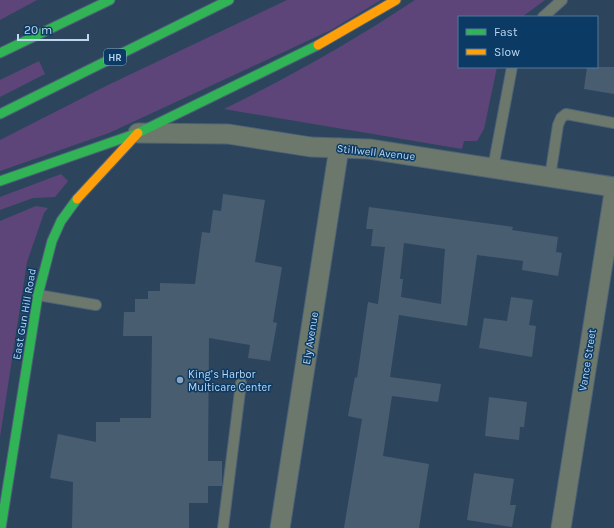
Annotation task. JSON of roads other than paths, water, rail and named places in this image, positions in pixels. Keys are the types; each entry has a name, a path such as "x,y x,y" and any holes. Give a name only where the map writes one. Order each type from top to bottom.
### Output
{"main road":[{"path":"0,53 110,0"},
{"name":"HR","path":"0,114 229,0"},
{"path":"0,181 138,133 273,68 335,36 396,0"},
{"name":"East Gun Hill Road","path":"1,528 38,295 47,258 62,221 82,192 138,133"}],"street":[{"name":"Stillwell Avenue","path":"138,133 228,134 311,147 369,149 614,187"},
{"name":"Ely Avenue","path":"280,528 339,148"},
{"name":"Vance Street","path":"561,528 614,193"}],"lane":[{"path":"544,16 562,0"},
{"path":"493,168 512,68"},
{"path":"550,177 558,125 561,118 566,114 614,123"},
{"path":"38,295 96,305"},
{"path":"223,528 241,383"}],"place":[{"name":"King’s Harbor Multicare Center","path":"180,380"}]}
